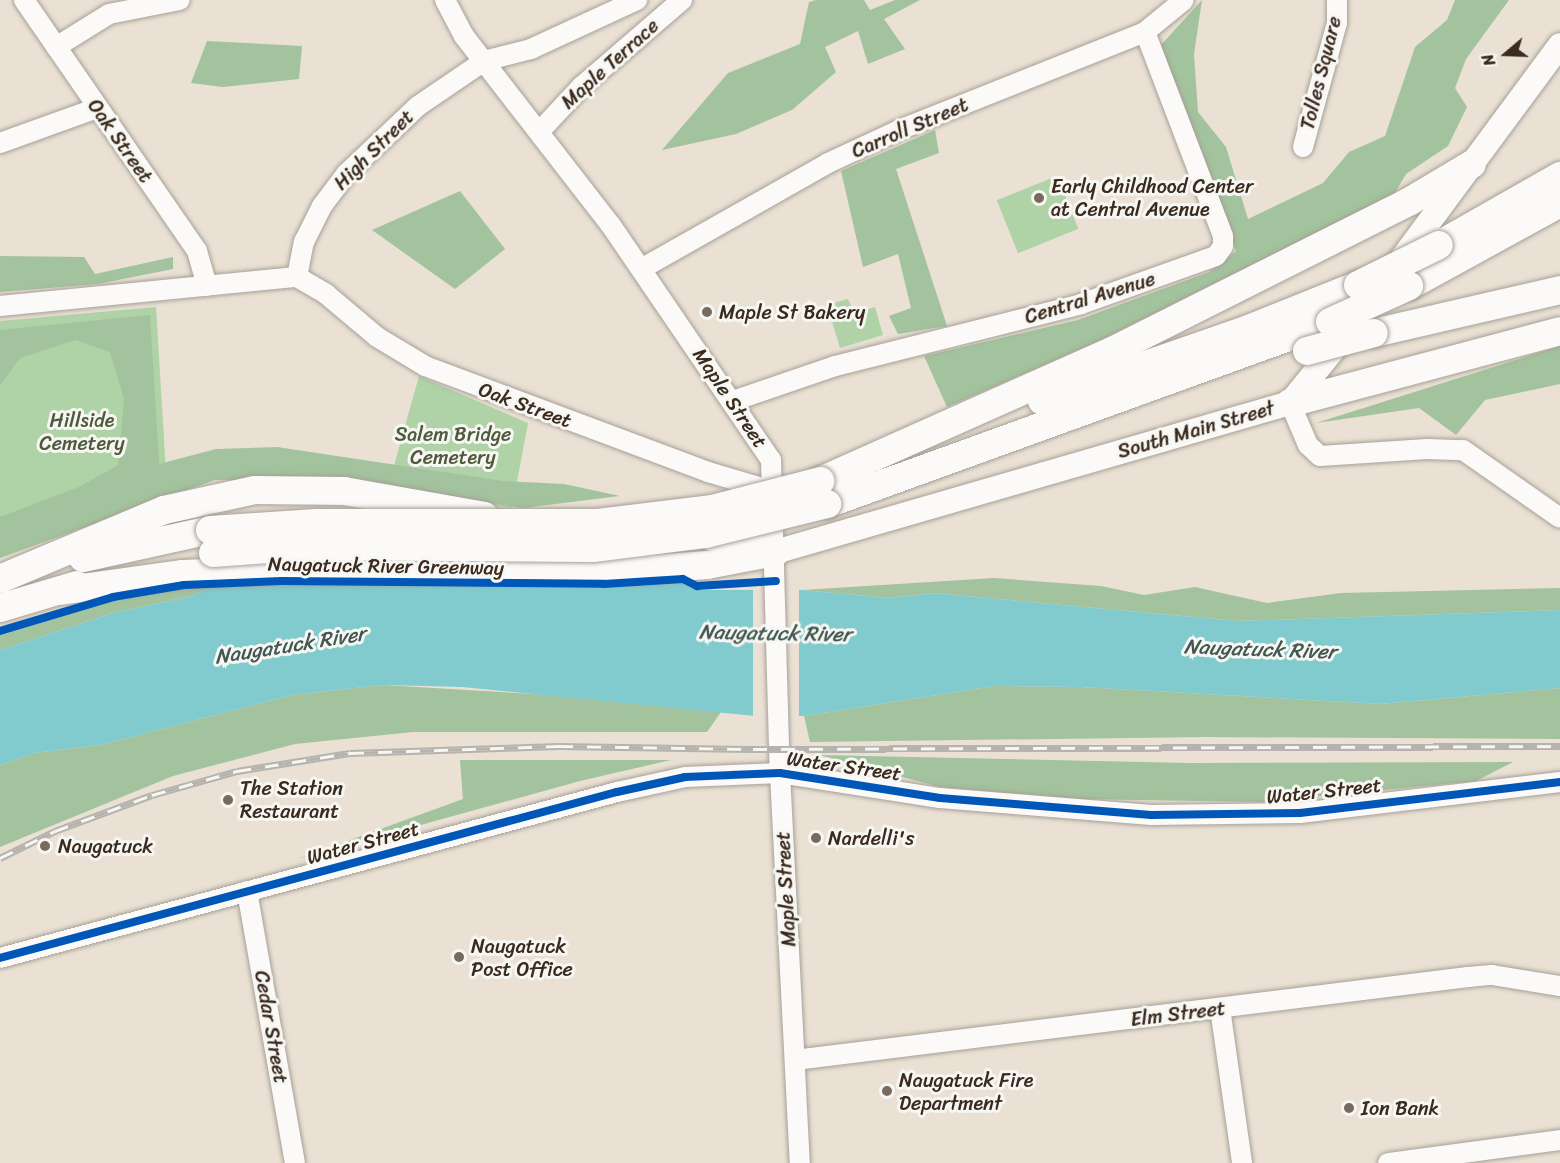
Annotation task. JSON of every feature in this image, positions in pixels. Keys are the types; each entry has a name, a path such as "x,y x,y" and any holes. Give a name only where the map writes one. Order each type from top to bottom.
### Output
{"highway":[{"path":"823,492 1133,341 1399,207 1472,164"},
{"path":"823,492 1358,285 1439,245 1560,176"},
{"path":"1115,401 1330,322 1408,286 1560,204"},
{"path":"0,608 126,571 213,552 317,522 598,523 823,492 1115,401 1374,333 1560,290"},
{"path":"1290,403 1560,331"},
{"path":"0,581 164,510 225,495 282,488 383,497 574,532 745,537 775,552"},
{"path":"0,581 111,550 213,552 594,572 683,568 775,552"}],"main road":[{"name":"South Main Street","path":"775,552 1290,403 1330,356 1560,45"}],"street":[{"name":"Oak Street","path":"24,0 197,251 207,286"},
{"path":"56,47 109,14 180,0"},
{"name":"Maple Street","path":"445,0 464,36 540,131 641,269 768,452 775,492 780,773 800,1163"},
{"name":"High Street","path":"297,277 312,224 346,174 418,106 484,61 531,49 637,0"},
{"name":"Maple Terrace","path":"540,131 582,86 682,0"},
{"name":"Carroll Street","path":"641,269 839,158 1145,32 1184,0"},
{"name":"Tolles Square","path":"1303,147 1337,22 1337,0"},
{"name":"Central Avenue","path":"732,401 835,366 1081,304 1206,260 1223,246 1223,236 1145,32"},
{"path":"0,143 97,108"},
{"name":"Oak Street","path":"297,277 326,294 377,337 424,366 708,472 775,492"},
{"path":"0,306 297,277"},
{"path":"1290,403 1308,445 1320,456 1427,449 1462,450 1560,518"},
{"name":"Water Street","path":"0,958 649,783 685,777 780,773 940,798 1151,815 1300,813 1560,782"},
{"name":"Cedar Street","path":"247,891 296,1163"},
{"name":"Elm Street","path":"795,1060 1492,975 1560,986"},
{"path":"1220,1008 1242,1163"},
{"path":"1388,1163 1560,1140"}],"green space":[{"path":"864,0 870,10 895,0 920,0 884,19 905,49 868,64 858,31 825,47 836,72 792,110 736,134 662,150 728,73 800,44 809,2"},
{"path":"1202,0 1194,54 1198,112 1226,147 1248,219 1323,183 1349,152 1385,136 1415,47 1447,20 1455,0 1509,0 1466,59 1455,88 1467,107 1448,146 1406,174 1392,198 1186,304 947,407 924,356 1078,320 1209,272 1236,251 1160,46"},
{"path":"207,41 302,46 299,79 223,87 191,83"},
{"path":"935,130 939,153 896,169 947,326 898,334 889,316 911,308 898,254 863,267 841,171"},
{"path":"1057,176 1078,229 1018,253 997,200"},
{"path":"460,191 505,249 455,289 372,230"},
{"path":"0,256 84,257 95,274 173,257 173,269 98,284 0,292"},
{"path":"848,299 854,313 875,307 883,335 840,348 827,305"},
{"name":"Hillside Cemetery","path":"156,307 167,489 0,551 0,321"},
{"path":"150,315 159,464 216,449 277,447 503,481 564,484 620,496 523,508 348,481 215,480 0,558 0,517 79,487 118,465 124,399 110,352 75,340 20,358 0,386 0,330"},
{"path":"1560,346 1560,384 1485,400 1456,435 1419,408 1316,423"},
{"name":"Salem Bridge Cemetery","path":"419,376 528,423 512,508 388,487"},
{"path":"994,578 1101,586 1144,595 1195,587 1267,603 1341,593 1560,588 1560,610 1237,621 933,593 888,598 802,590"},
{"path":"182,587 209,588 192,596 113,613 0,650 0,633 137,593"},
{"path":"383,685 567,696 721,712 707,732 413,732 295,744 173,776 0,847 0,765 34,753 100,745 292,695"},
{"path":"994,686 1081,687 1380,704 1560,688 1560,739 1204,737 810,742 804,716"},
{"path":"819,755 1189,763 1513,762 1476,781 1261,802 1080,799 940,787"},
{"path":"460,760 671,760 580,781 298,859 463,799"}],"water":[{"name":"Naugatuck River","path":"680,579 698,590 802,590 888,598 933,593 1237,621 1560,610 1560,688 1380,704 1081,687 994,686 804,716 755,716 462,687 383,685 292,695 100,745 34,753 0,765 0,650 113,613 192,596 219,582"}],"pier":[{"path":"753,589 799,589 799,718 753,718"}],"railway":[{"path":"0,858 55,831 152,795 237,771 350,753 559,746 753,749 1560,746"}],"cycle path":[{"name":"Naugatuck River Greenway","path":"0,631 113,597 184,585 281,581 604,584 683,579 697,586 776,581"},
{"path":"0,958 617,792 685,777 780,773 940,798 1151,815 1300,813 1560,782"}],"place":[{"name":"Early Childhood Center at Central Avenue","path":"1039,198"},
{"name":"Maple St Bakery","path":"707,312"},
{"name":"The Station Restaurant","path":"228,800"},
{"name":"Nardelli's","path":"816,838"},
{"name":"Naugatuck","path":"45,846"},
{"name":"Naugatuck Post Office","path":"459,957"},
{"name":"Naugatuck Fire Department","path":"887,1091"},
{"name":"Ion Bank","path":"1349,1108"}]}
